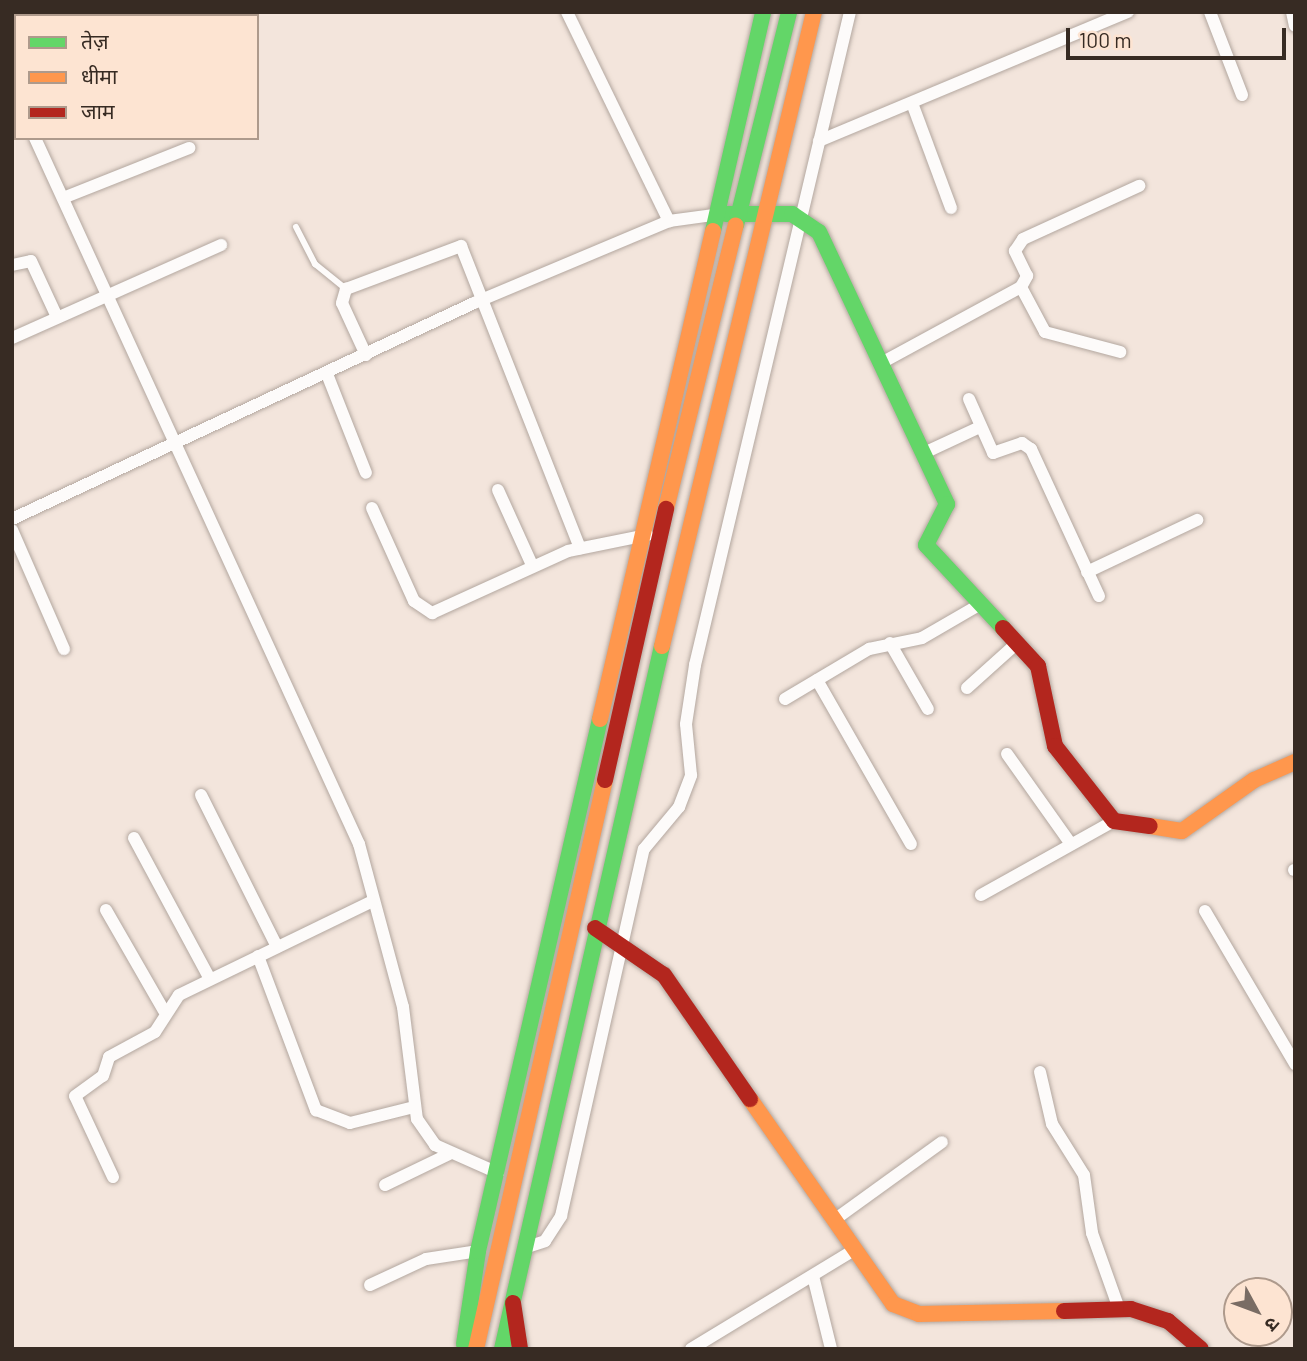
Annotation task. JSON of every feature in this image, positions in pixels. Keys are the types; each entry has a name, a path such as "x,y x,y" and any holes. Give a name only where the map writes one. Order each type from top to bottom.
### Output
{"main road":[{"path":"467,1347 478,1251 498,1173 581,793 647,535 763,12"},
{"path":"467,1347 488,1299 738,213 789,12"},
{"path":"502,1349 595,928 762,215 814,12"},
{"path":"720,214 800,217 825,243 883,362 948,512 926,545 1017,643 1042,678 1055,746 1114,821 1182,831 1254,780 1295,762"},
{"path":"595,928 623,942 677,992 853,1250 893,1304 908,1312 1119,1309 1168,1321 1201,1349"},
{"path":"513,1300 520,1349"}],"street":[{"path":"567,12 669,221"},
{"path":"524,1248 544,1241 561,1216 644,849 679,807 691,775 690,689 850,12"},
{"path":"819,141 1128,12"},
{"path":"1210,12 1242,95"},
{"path":"1292,12 1295,26"},
{"path":"912,103 951,208"},
{"path":"36,140 342,806 403,1007 414,1107 426,1137 449,1154 498,1173"},
{"path":"63,198 189,148"},
{"path":"883,362 1021,287 1027,276 1015,251 1023,239 1139,186"},
{"path":"12,519 483,300 669,221 720,214"},
{"path":"366,355 342,303 346,289 453,244 467,254 580,548"},
{"path":"12,338 221,245"},
{"path":"12,265 31,261 57,317"},
{"path":"1021,287 1045,332 1071,334 1120,352"},
{"path":"327,374 366,473"},
{"path":"969,399 993,453 1021,443 1031,449 1099,596"},
{"path":"924,453 980,427"},
{"path":"498,490 532,565"},
{"path":"372,508 425,613 532,565 580,548 647,535"},
{"path":"1087,572 1197,520"},
{"path":"12,530 64,649"},
{"path":"785,699 890,643 922,638 979,605"},
{"path":"890,643 928,709"},
{"path":"967,688 1017,643"},
{"path":"817,680 911,844"},
{"path":"1007,754 1071,845"},
{"path":"201,795 277,947"},
{"path":"981,895 1114,821"},
{"path":"134,838 210,979"},
{"path":"113,1177 75,1096 103,1076 115,1051 155,1032 164,1011 179,995 373,901"},
{"path":"106,910 164,1011"},
{"path":"1205,911 1295,1064"},
{"path":"258,956 316,1110 350,1123 414,1107"},
{"path":"1040,1072 1052,1124 1084,1175 1092,1233 1119,1309"},
{"path":"834,1220 942,1142"},
{"path":"385,1185 449,1154"},
{"path":"691,1349 853,1250"},
{"path":"370,1284 426,1259 478,1251"},
{"path":"813,1276 831,1349"}],"lane":[{"path":"296,227 315,264 346,289"}],"traffic: fast":[{"path":"713,231 763,12"},
{"path":"736,225 789,12"},
{"path":"726,214 792,214 819,232 947,504 926,545 1003,628"},
{"path":"502,1349 662,646"},
{"path":"464,1344 478,1251 600,719"}],"traffic: slow":[{"path":"662,646 814,12"},
{"path":"666,509 736,225"},
{"path":"600,719 713,231"},
{"path":"1150,826 1182,831 1254,780 1295,762"},
{"path":"476,1349 605,780"},
{"path":"750,1099 893,1304 919,1314 1064,1311"}],"traffic: jam":[{"path":"605,780 666,509"},
{"path":"1003,628 1038,666 1055,746 1114,821 1150,826"},
{"path":"595,928 664,975 750,1099"},
{"path":"513,1303 520,1349"},
{"path":"1064,1311 1131,1309 1168,1321 1201,1349"}]}
